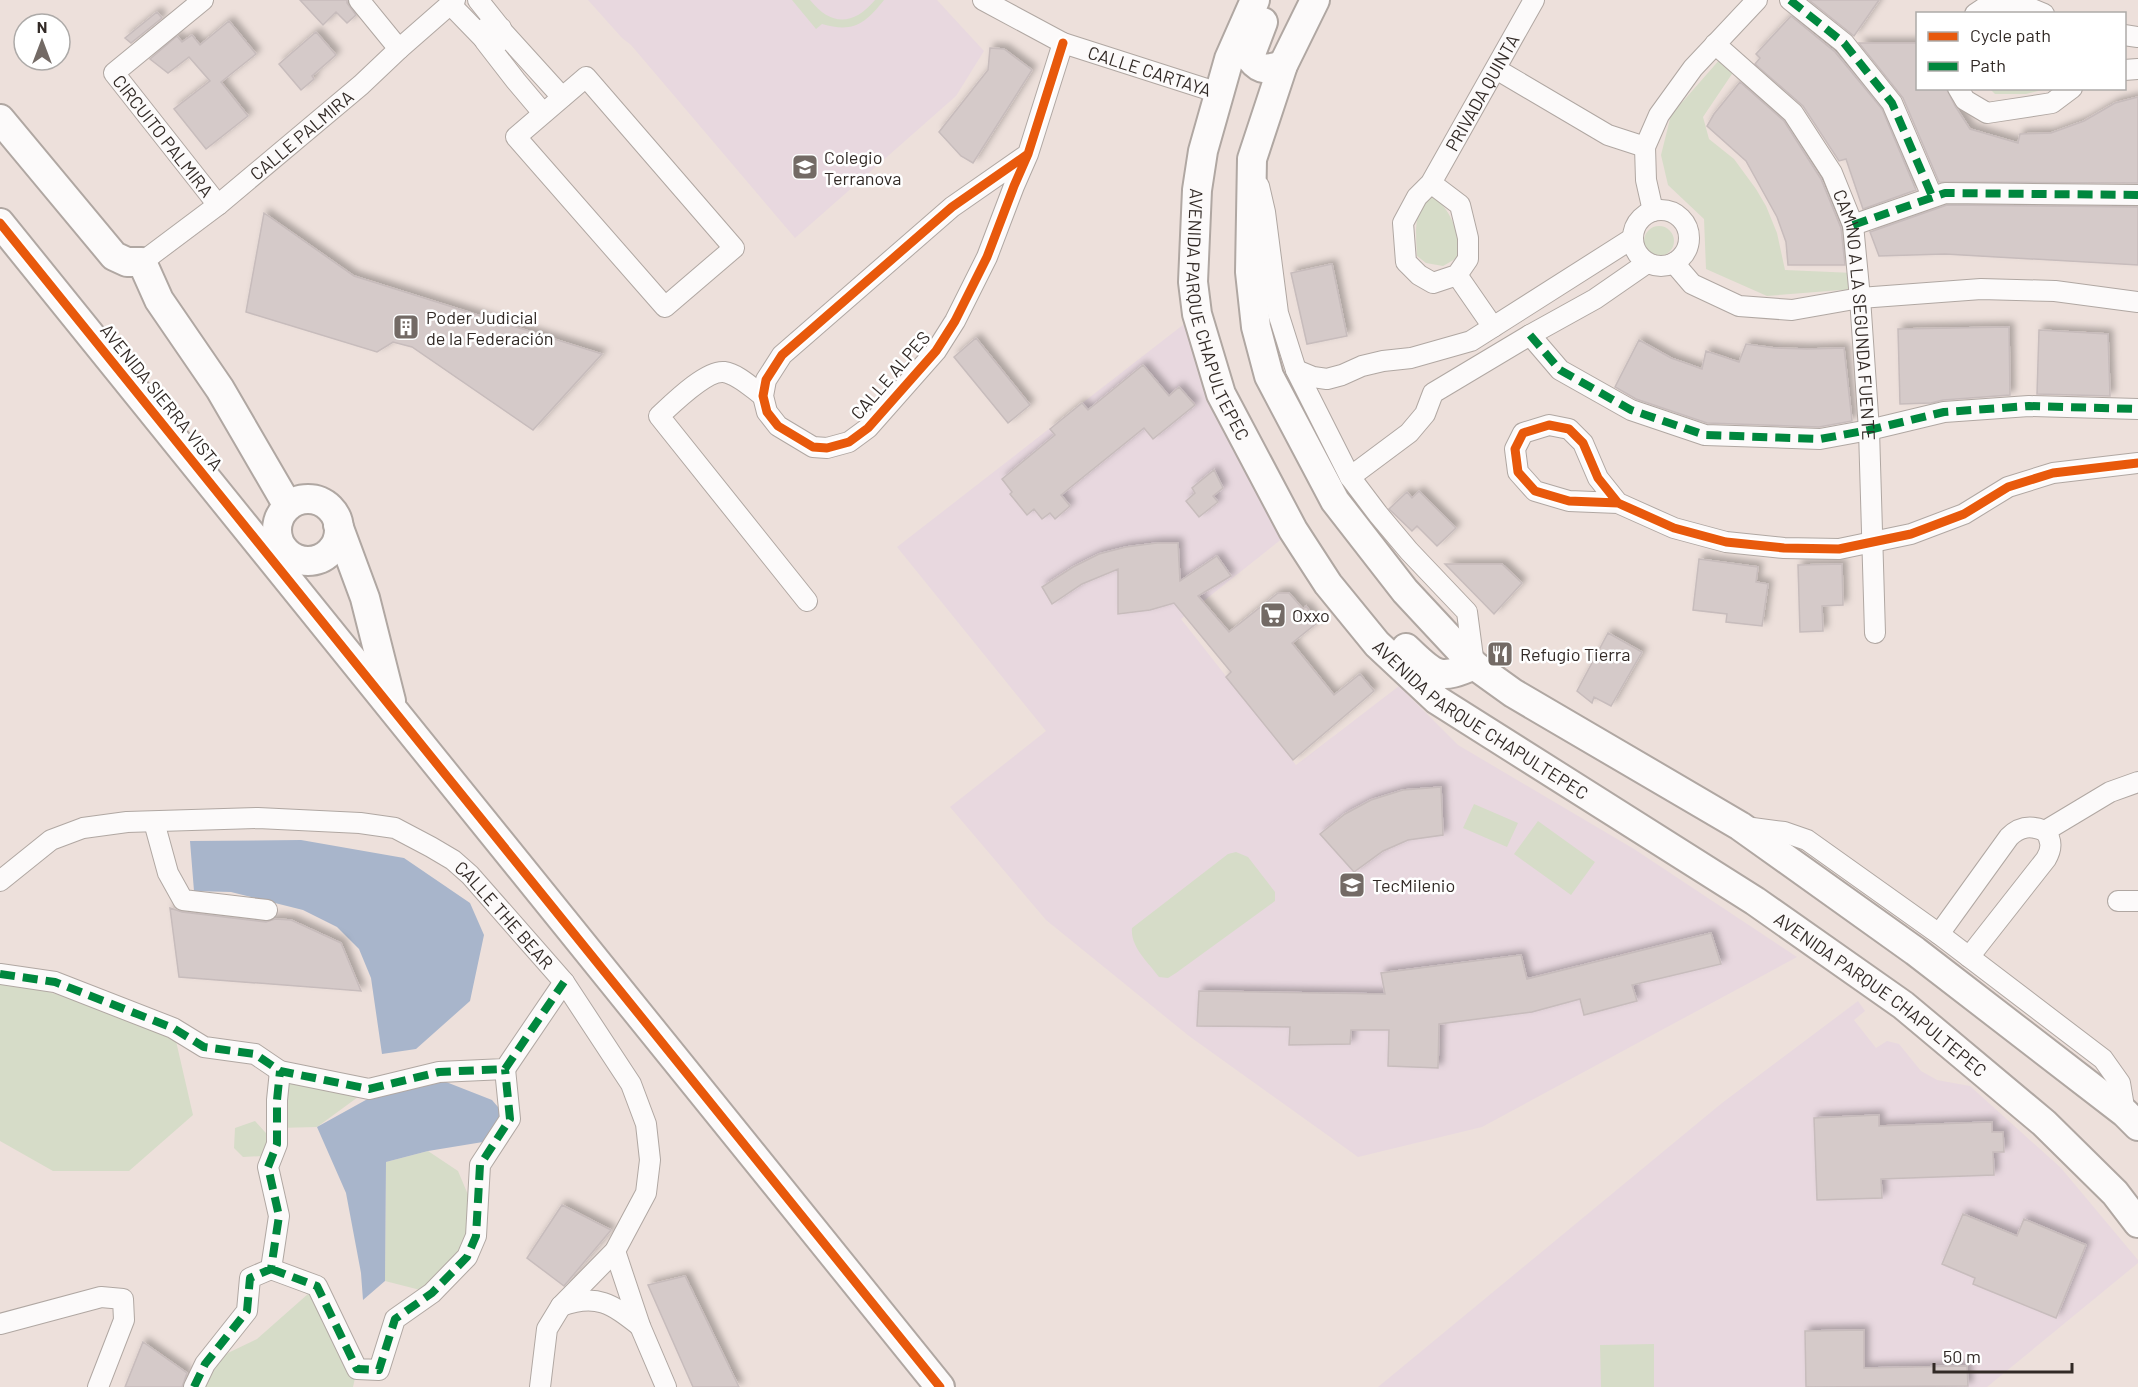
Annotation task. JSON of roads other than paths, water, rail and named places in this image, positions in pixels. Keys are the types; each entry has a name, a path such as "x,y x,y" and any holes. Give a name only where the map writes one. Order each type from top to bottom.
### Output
{"main road":[{"name":"AVENIDA PARQUE CHAPULTEPEC","path":"1255,0 1229,58 1203,151 1197,190 1193,282 1197,314 1221,394 1293,530 1328,584 1377,644 1437,700 1755,901 1903,1005 2044,1123 2115,1192 2138,1223"},
{"path":"1271,0 1251,58 1261,69 1268,70 1283,65"},
{"name":"AVENIDA PARQUE CHAPULTEPEC","path":"1315,0 1283,65 1252,159 1250,272 1256,327 1269,376 1335,501 1405,591 1474,665 1513,693 1740,826 1915,951 2131,1120"},
{"path":"0,119 114,256 127,262 142,262 159,300 220,389 288,506"},
{"name":"AVENIDA SIERRA VISTA","path":"0,223 940,1387"},
{"path":"338,525 337,542 331,551 313,561 292,558 284,551 276,533 281,513 297,501 317,500 333,512 338,525 365,598 393,709"},
{"path":"1328,584 1375,617 1430,671 1449,675 1474,665"}],"street":[{"name":"CIRCUITO PALMIRA","path":"203,0 114,73 218,205"},
{"path":"359,0 399,49"},
{"path":"478,0 516,81 543,113"},
{"name":"CALLE CARTAYA","path":"983,0 1063,43 1219,93"},
{"name":"PRIVADA QUINTA","path":"1456,275 1433,283 1419,275 1406,262 1403,223 1418,197 1431,183 1534,0"},
{"path":"1653,211 1646,180 1645,147 1659,116 1693,68 1756,0"},
{"path":"1790,0 1844,43 1892,103 1932,196"},
{"name":"CALLE PALMIRA","path":"142,262 218,205 361,86 453,2"},
{"path":"453,2 562,97"},
{"path":"1978,12 1990,4 2025,6 2039,12"},
{"name":"CALLE ALPES","path":"763,396 767,412 778,426 813,447 827,448 849,442 868,428 936,351 956,321 987,257 1028,154 1063,43"},
{"name":"CAMINO A LA SEGUNDA FUENTE","path":"1715,44 1793,113 1833,173 1853,225 1869,430 1875,633"},
{"path":"1496,69 1608,135 1645,147"},
{"path":"586,77 734,248 665,307 516,136 543,113 586,77"},
{"path":"1959,90 1965,100 1987,113 2052,104 2070,90"},
{"path":"807,601 659,416 708,375 722,371 737,377 763,396 766,380 782,355 952,207 1028,154"},
{"path":"1252,159 1265,212 1278,313 1296,370 1350,477 1409,551 1467,612 1474,665"},
{"path":"1431,183 1460,205 1468,238 1468,259 1456,275 1493,327"},
{"path":"1853,225 1945,192 2138,195"},
{"path":"1665,210 1676,214 1685,222 1689,233 1689,245 1683,256 1674,264 1665,266 1647,263 1634,248 1633,238 1638,221 1645,214 1653,211 1665,210"},
{"path":"1296,370 1313,377 1327,378 1342,375 1362,366 1411,358 1471,341 1633,238"},
{"path":"1350,477 1409,433 1425,414 1433,393 1595,299 1647,263"},
{"path":"1674,264 1692,284 1739,306 1792,310 1860,298 1981,289 2055,291 2138,302"},
{"path":"1581,272 1595,299"},
{"path":"1530,335 1560,370 1631,410 1705,435 1820,439 1944,412 2029,406 2138,409"},
{"path":"1471,341 1484,362"},
{"path":"1618,503 1598,478 1583,443 1569,429 1550,425 1523,433 1515,450 1518,472 1535,491 1569,501 1618,503 1674,528 1726,542 1784,548 1839,549 1922,530 1964,514 2008,487 2053,473 2138,463"},
{"path":"1939,934 2009,837 2022,828 2030,827 2045,831 2110,792 2138,782"},
{"name":"CALLE THE BEAR","path":"0,881 51,840 65,833 99,825 258,818 360,823 394,828 453,860 470,875 564,982 631,1084 646,1124 650,1160 646,1193 615,1251 561,1306 547,1329 540,1387"},
{"path":"154,822 168,873 183,900 267,910"},
{"path":"1740,826 1784,832 1807,840 1939,934 2103,1059 2120,1083 2131,1120"},
{"path":"1969,957 2049,854 2051,842 2045,831"},
{"path":"2118,901 2138,901"},
{"path":"0,974 55,982 173,1028 204,1047 255,1054 280,1071 369,1089 439,1072 505,1069"},
{"path":"194,1387 205,1364 247,1311 250,1278 271,1269 317,1286 357,1369 379,1370 395,1319 432,1293 467,1257 476,1236 480,1165 510,1119 505,1069 564,982"},
{"path":"271,1269 279,1216 268,1167 277,1144 277,1100 280,1071"},
{"path":"615,1251 640,1326 666,1387"},
{"path":"0,1324 101,1297 123,1299 124,1320 99,1387"},
{"path":"561,1306 578,1300 600,1301 617,1307 640,1326"}],"water":[{"path":"301,840 404,858 470,903 484,935 470,1001 416,1049 382,1054 371,978 359,949 337,927 303,910 231,892 194,891 190,841"},
{"path":"441,1080 492,1100 504,1114 489,1141 428,1151 386,1162 385,1281 363,1300 361,1273 346,1193 317,1127 373,1096"}],"place":[{"name":"Colegio Terranova","path":"805,167"},
{"name":"Poder Judicial de la Federación","path":"406,327"},
{"name":"Oxxo","path":"1273,615"},
{"name":"Refugio Tierra","path":"1500,654"},
{"name":"TecMilenio","path":"1352,885"}]}
